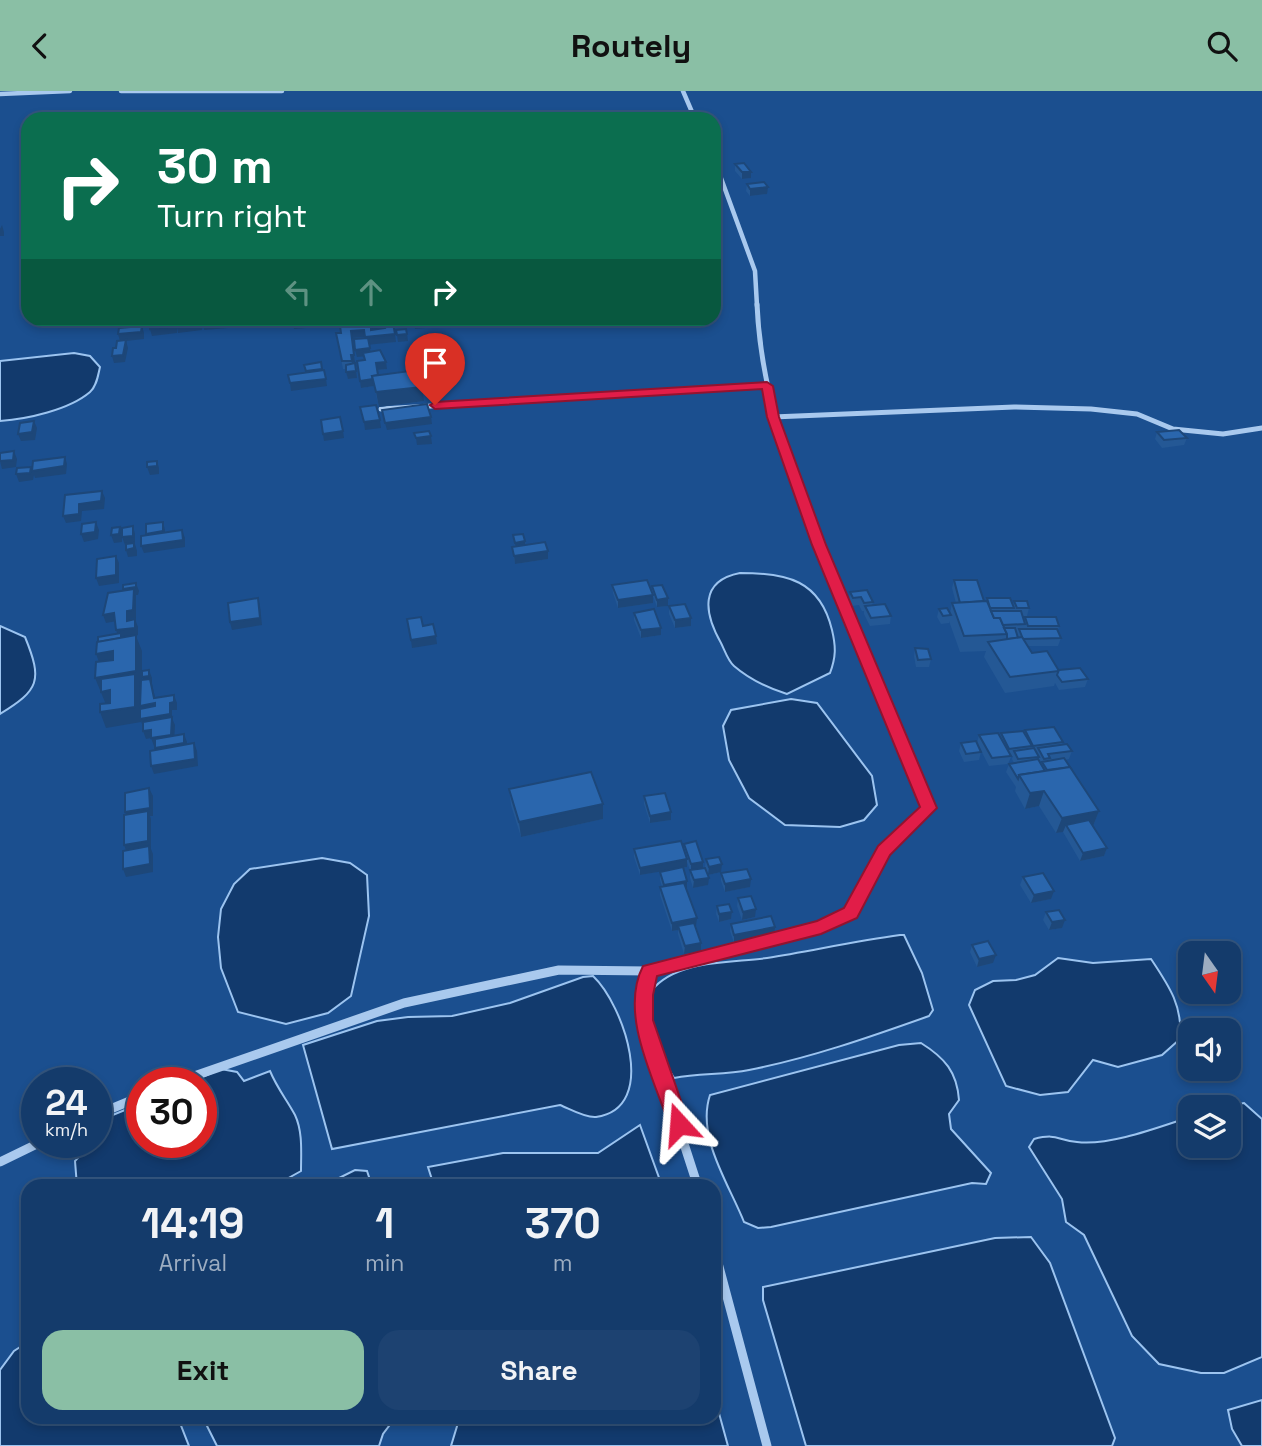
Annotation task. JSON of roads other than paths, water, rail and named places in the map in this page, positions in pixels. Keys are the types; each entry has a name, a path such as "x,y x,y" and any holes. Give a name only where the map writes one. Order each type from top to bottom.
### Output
{"street":[{"path":"0,94 70,91"},
{"path":"121,91 282,91"},
{"path":"683,91 692,112"},
{"path":"217,1068 416,1000 559,970 649,971 821,927 850,913 884,850 928,808 819,545 773,417 758,334 755,271 721,178"},
{"path":"381,409 767,386"},
{"path":"773,417 1014,407 1091,409 1137,414 1173,429 1223,433 1262,428"},
{"path":"649,971 643,995 644,1020 695,1179"},
{"path":"0,1162 21,1152"},
{"path":"721,1274 767,1446"}],"water":[{"path":"74,353 90,356 100,367 96,384 90,392 71,404 47,413 0,421 0,361"},
{"path":"740,573 787,578 810,590 819,600 827,613 834,642 830,673 787,694 759,683 732,664 711,621 709,600 717,583"},
{"path":"0,626 25,637 35,674 30,691 0,714"},
{"path":"791,699 817,703 872,776 877,805 864,820 840,827 785,825 749,798 729,760 723,726 731,710"},
{"path":"322,858 350,863 367,875 369,916 351,996 328,1013 286,1024 238,1012 221,968 218,937 221,909 234,884 250,869"},
{"path":"904,935 922,973 933,1010 929,1016 840,1046 772,1065 740,1072 674,1078 658,1046 651,1016 651,991 662,981 675,973 705,964 767,958"},
{"path":"1058,958 1093,963 1151,959 1169,987 1177,1006 1178,1041 1162,1055 1118,1067 1093,1060 1068,1092 1040,1095 1006,1086 969,1005 975,990 993,981 1016,980 1035,975"},
{"path":"593,976 615,1009 630,1054 631,1076 627,1095 615,1110 592,1117 560,1105 332,1149 303,1045 377,1021 452,1016 510,1003 583,977"},
{"path":"921,1043 943,1060 956,1081 959,1100 949,1114 951,1129 991,1173 986,1184 972,1183 771,1227 758,1228 744,1222 711,1144 707,1127 710,1095 899,1045"},
{"path":"217,1071 237,1072 244,1081 270,1071 298,1122 301,1171 287,1179 76,1179 75,1161 78,1158 112,1158 112,1115 126,1110 126,1158 217,1158"},
{"path":"1244,1103 1262,1119 1262,1357 1224,1373 1201,1373 1159,1364 1132,1336 1084,1235 1066,1222 1062,1199 1029,1147 1034,1139 1048,1137 1070,1141 1104,1141 1178,1121 1178,1158 1241,1158 1241,1104"},
{"path":"640,1125 659,1179 432,1179 428,1167 503,1153 598,1153"},
{"path":"355,1170 367,1171 370,1179 337,1179"},
{"path":"1031,1237 1050,1263 1115,1438 1112,1446 806,1446 763,1300 763,1287 995,1238"},
{"path":"21,1346 21,1424 180,1424 189,1446 0,1446 0,1370 14,1351"},
{"path":"1262,1400 1262,1446 1242,1446 1232,1429 1228,1410"},
{"path":"721,1420 728,1446 451,1446 458,1424 721,1424"},
{"path":"206,1424 390,1424 379,1446 217,1446"}]}
